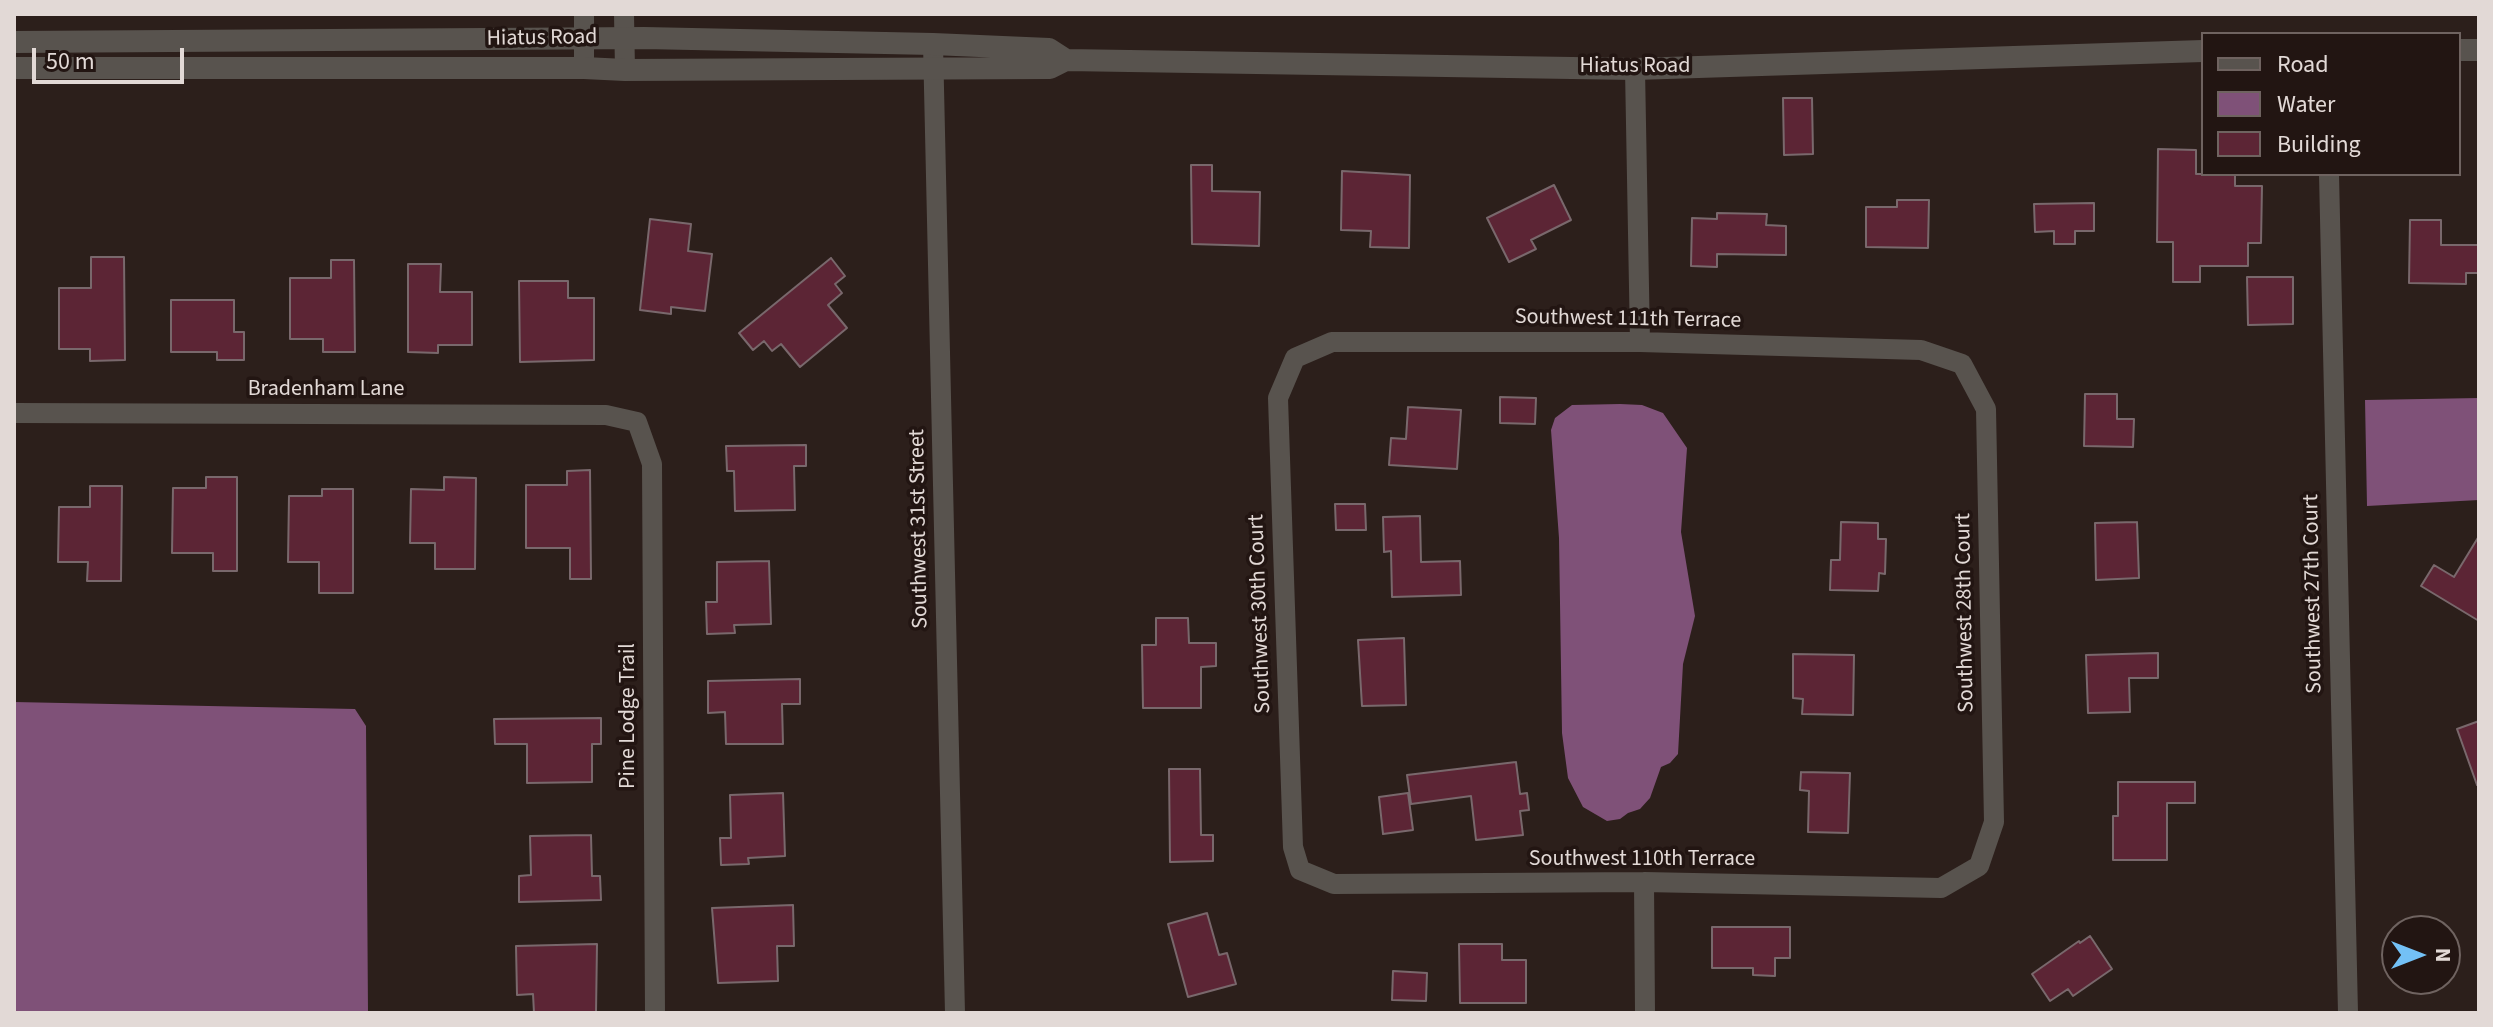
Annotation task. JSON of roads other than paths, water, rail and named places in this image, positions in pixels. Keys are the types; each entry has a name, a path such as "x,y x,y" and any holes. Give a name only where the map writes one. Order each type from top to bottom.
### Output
{"street":[{"path":"584,14 584,68"},
{"path":"624,14 625,70"},
{"name":"Hiatus Road","path":"14,42 624,38 1049,49 1066,60"},
{"name":"Southwest 31st Street","path":"933,44 955,1013"},
{"name":"Hiatus Road","path":"14,68 932,69 1050,68 1066,60 1635,69 2201,51"},
{"path":"1635,69 1640,342"},
{"name":"Southwest 27th Court","path":"2329,176 2348,1013"},
{"name":"Southwest 111th Terrace","path":"1295,358 1332,342 1640,342 1921,350 1962,364"},
{"name":"Southwest 30th Court","path":"1295,358 1278,398 1293,847 1300,870"},
{"name":"Southwest 28th Court","path":"1962,364 1986,409 1994,822 1979,866"},
{"name":"Bradenham Lane","path":"14,413 606,415 637,422"},
{"name":"Pine Lodge Trail","path":"637,422 652,464 655,1013"},
{"name":"Southwest 110th Terrace","path":"1300,870 1334,884 1644,882 1941,888 1979,866"},
{"path":"1644,882 1645,1013"}],"water":[{"path":"2479,398 2479,500 2367,506 2365,400"},
{"path":"1572,405 1642,405 1663,413 1687,448 1681,532 1695,616 1683,664 1678,754 1661,767 1650,798 1640,809 1620,819 1607,821 1583,807 1568,778 1562,733 1559,538 1551,430 1555,418"},
{"path":"14,702 355,709 366,726 368,1013 14,1013"}]}
